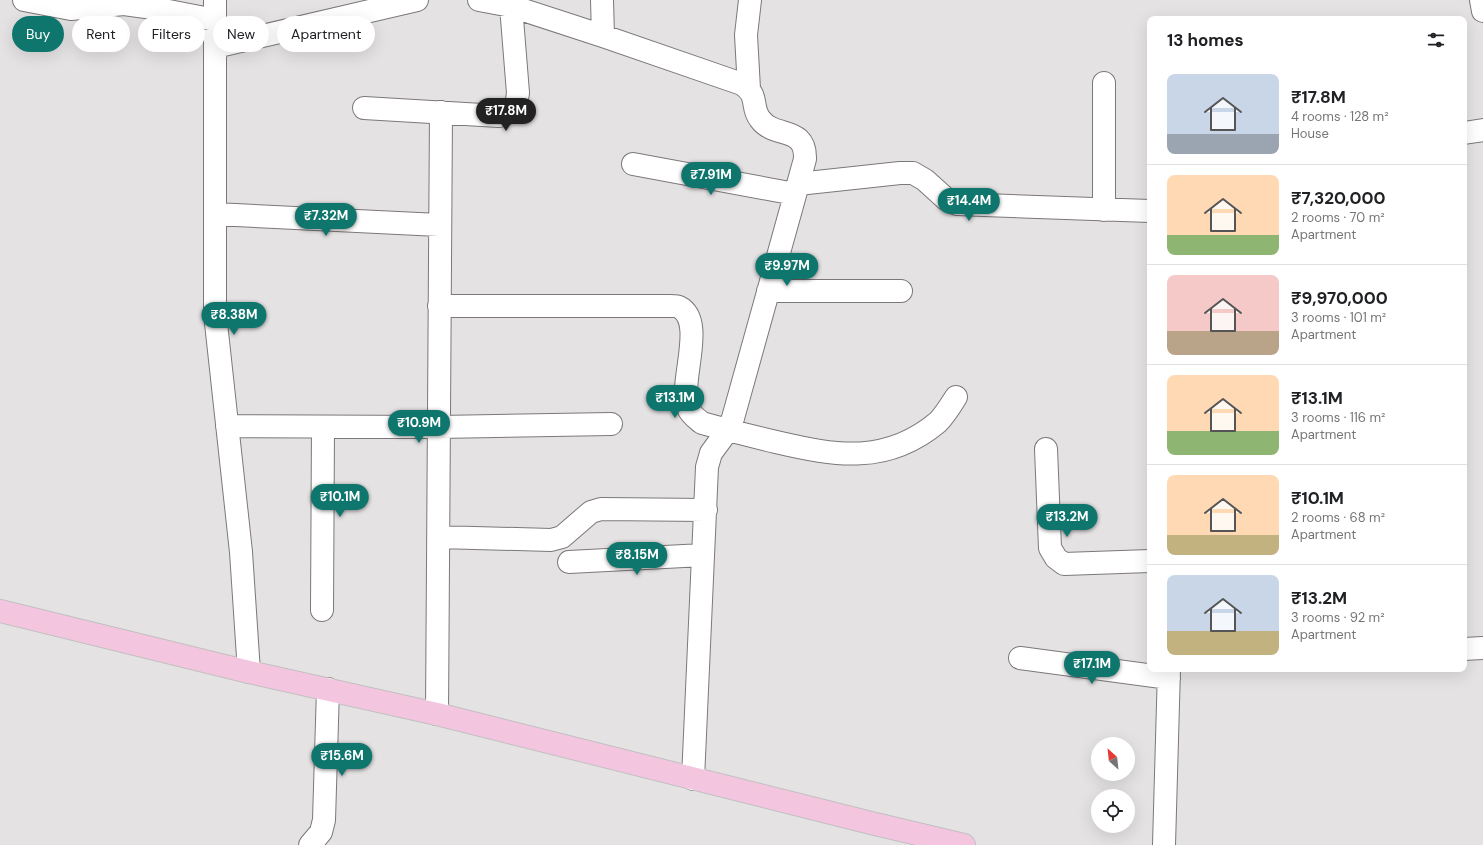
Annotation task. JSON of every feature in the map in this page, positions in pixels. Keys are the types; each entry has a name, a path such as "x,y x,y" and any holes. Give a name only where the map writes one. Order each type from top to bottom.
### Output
{"highway":[{"path":"0,610 249,672 437,714 693,779 964,845"}],"street":[{"path":"24,0 71,8 104,3 153,8 215,10"},
{"path":"269,34 417,0"},
{"path":"479,0 510,6 603,36 742,84 749,89 754,98 755,109 759,119 768,126 800,140 805,148 805,159 733,418 728,430 718,440 711,453 707,467 693,779"},
{"path":"602,0 603,36"},
{"path":"749,89 746,35 750,0"},
{"path":"1481,0 1483,11"},
{"path":"364,108 499,116 510,113 516,106 518,93 510,6"},
{"path":"215,52 214,314 241,552 249,672"},
{"path":"1104,83 1104,210"},
{"path":"437,714 440,112"},
{"path":"1467,133 1483,130"},
{"path":"633,164 796,189 900,173 913,173 925,180 946,199 957,204 1147,211"},
{"path":"215,214 439,225"},
{"path":"768,291 901,290"},
{"path":"439,306 670,306 680,308 688,315 692,327 686,395 688,407 695,418 702,423 818,452 844,454 870,453 896,446 917,436 939,421 956,397"},
{"path":"227,426 439,427 611,424"},
{"path":"322,610 323,427"},
{"path":"1046,449 1050,548 1056,558 1064,564 1147,561"},
{"path":"439,537 550,540 562,537 591,512 601,509 706,510"},
{"path":"569,562 703,555"},
{"path":"1467,649 1483,648"},
{"path":"1020,658 1147,672"},
{"path":"1150,672 1169,674 1164,845"},
{"path":"310,845 321,832 324,820 328,689"}]}
